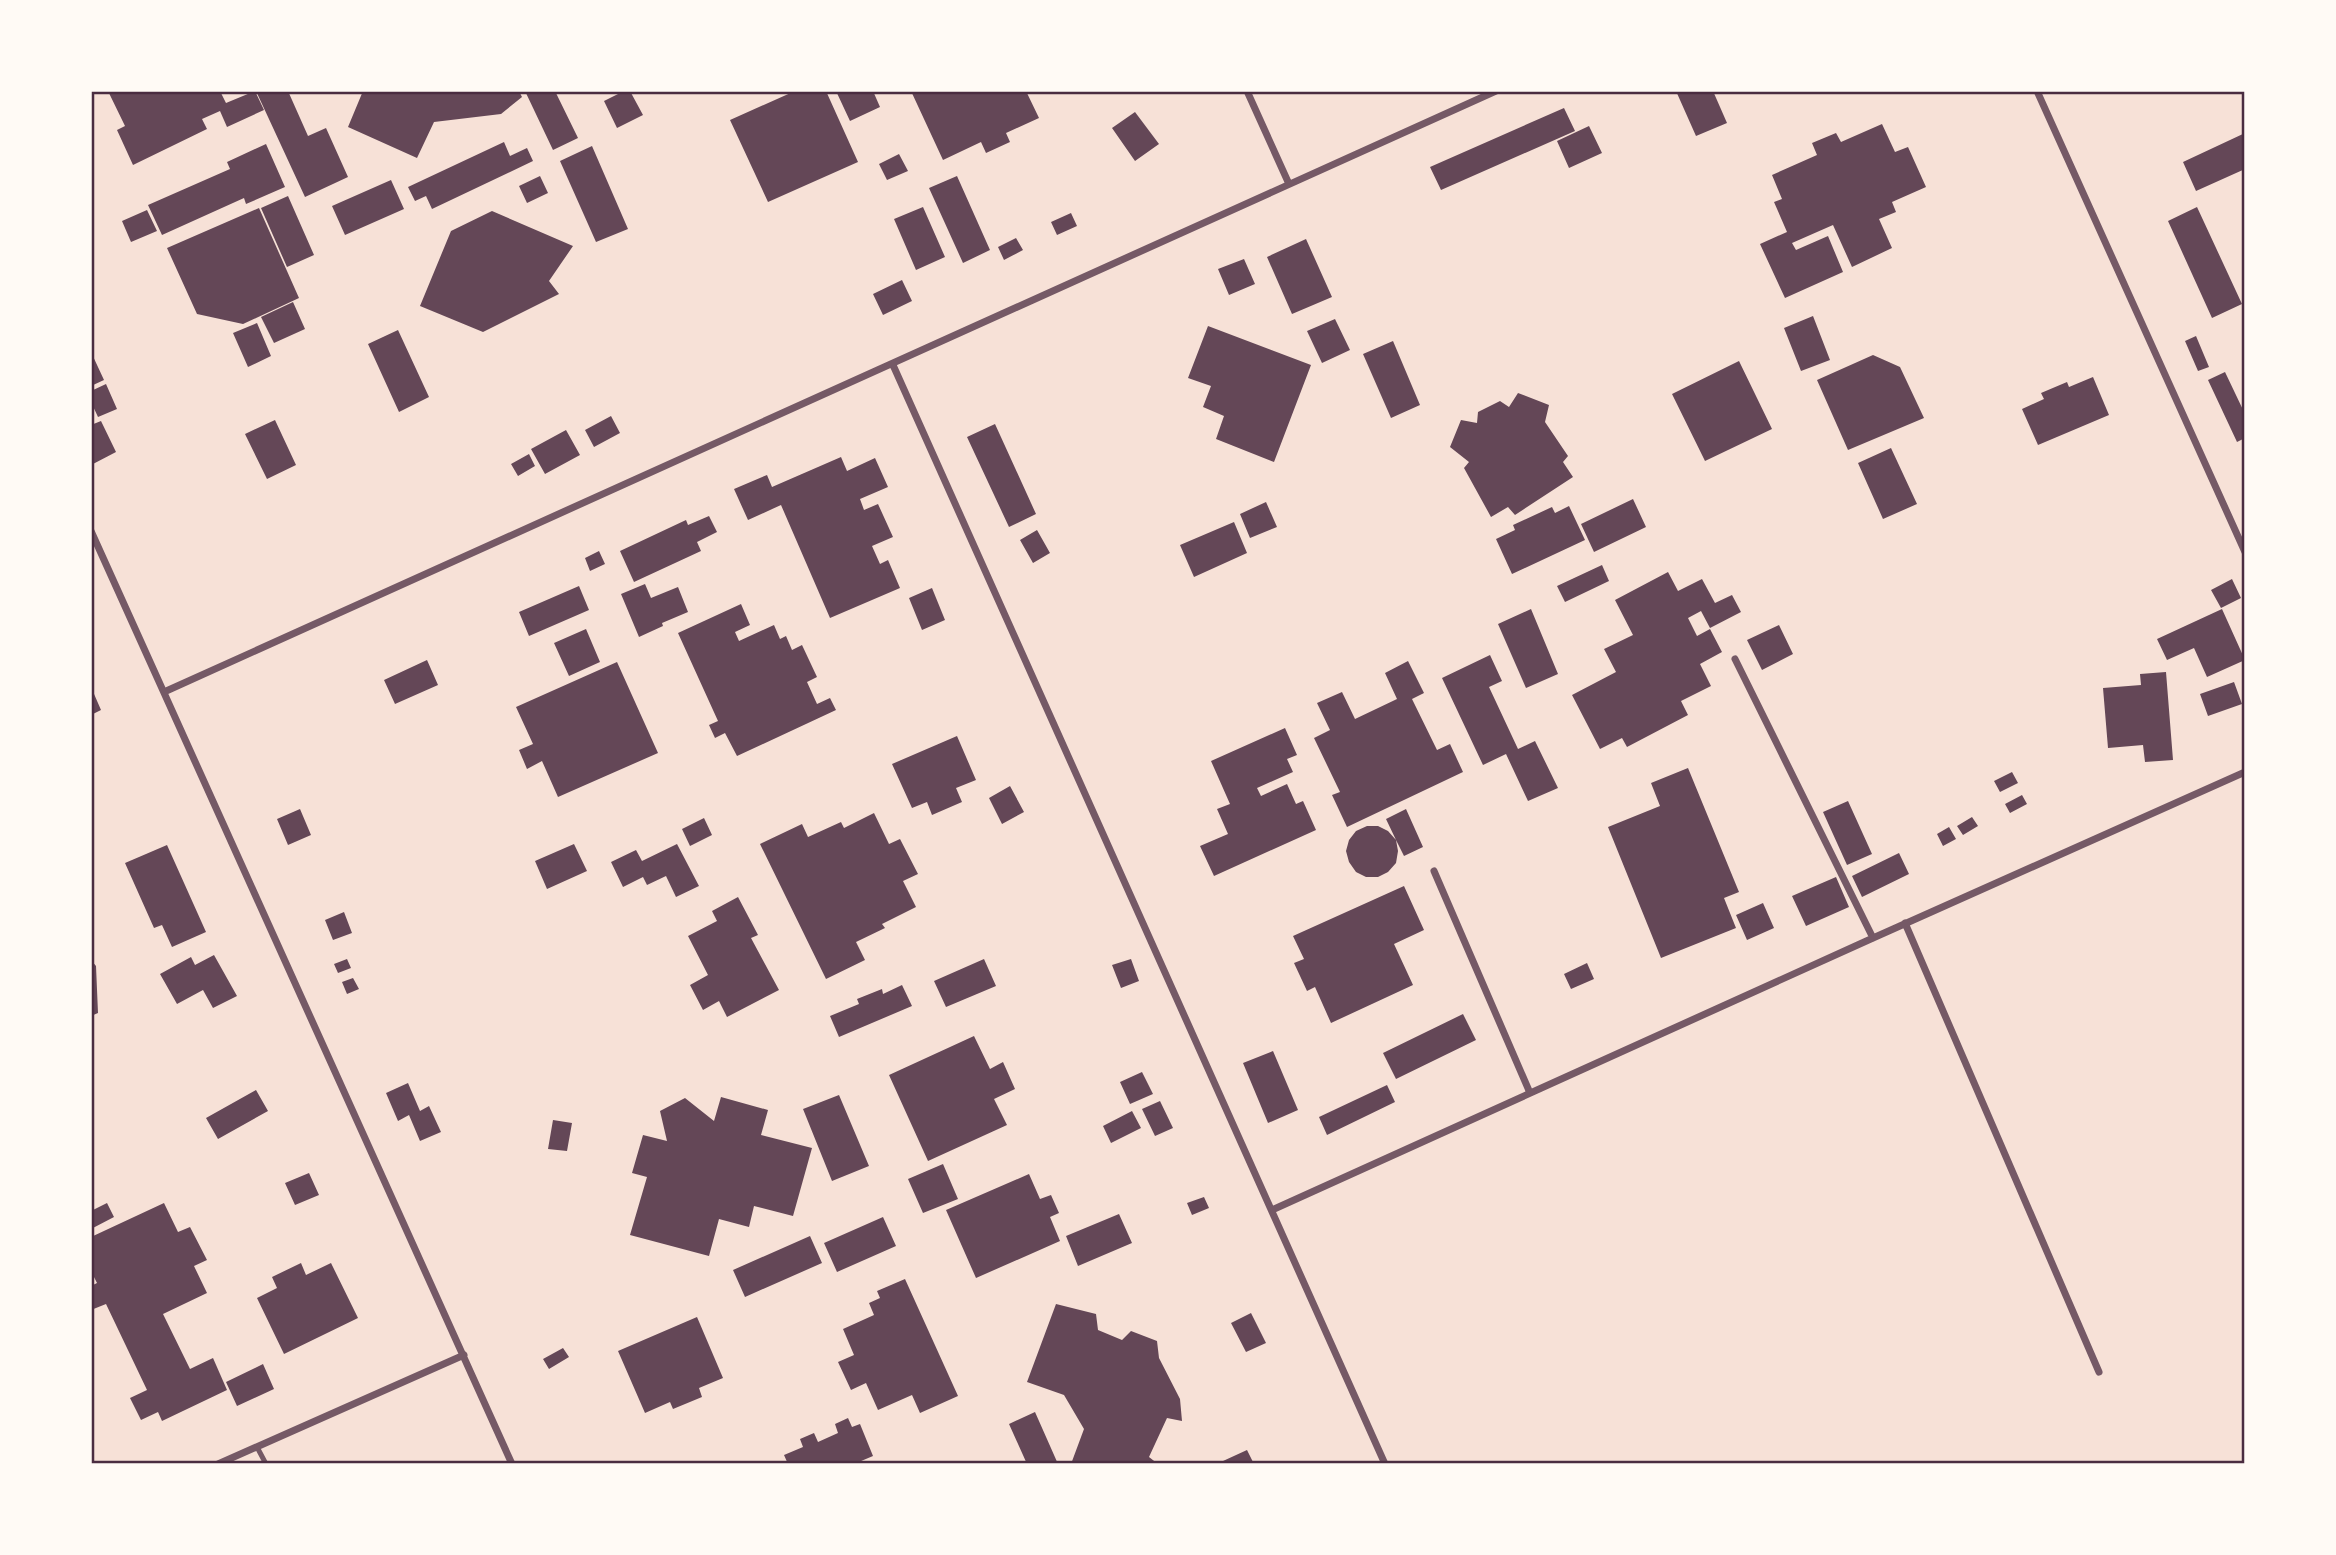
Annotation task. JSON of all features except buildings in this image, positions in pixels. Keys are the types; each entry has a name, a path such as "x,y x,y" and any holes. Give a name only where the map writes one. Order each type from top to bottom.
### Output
{"street":[{"path":"1247,91 1289,184"},
{"path":"164,692 1496,91"},
{"path":"2037,91 2245,552"},
{"path":"893,365 1385,1464"},
{"path":"91,531 512,1464"},
{"path":"1734,659 1872,938"},
{"path":"1272,1210 2245,772"},
{"path":"1434,871 1530,1093"},
{"path":"1905,923 2099,1372"},
{"path":"218,1464 464,1355"}],"lane":[{"path":"257,1447 266,1464"}]}
